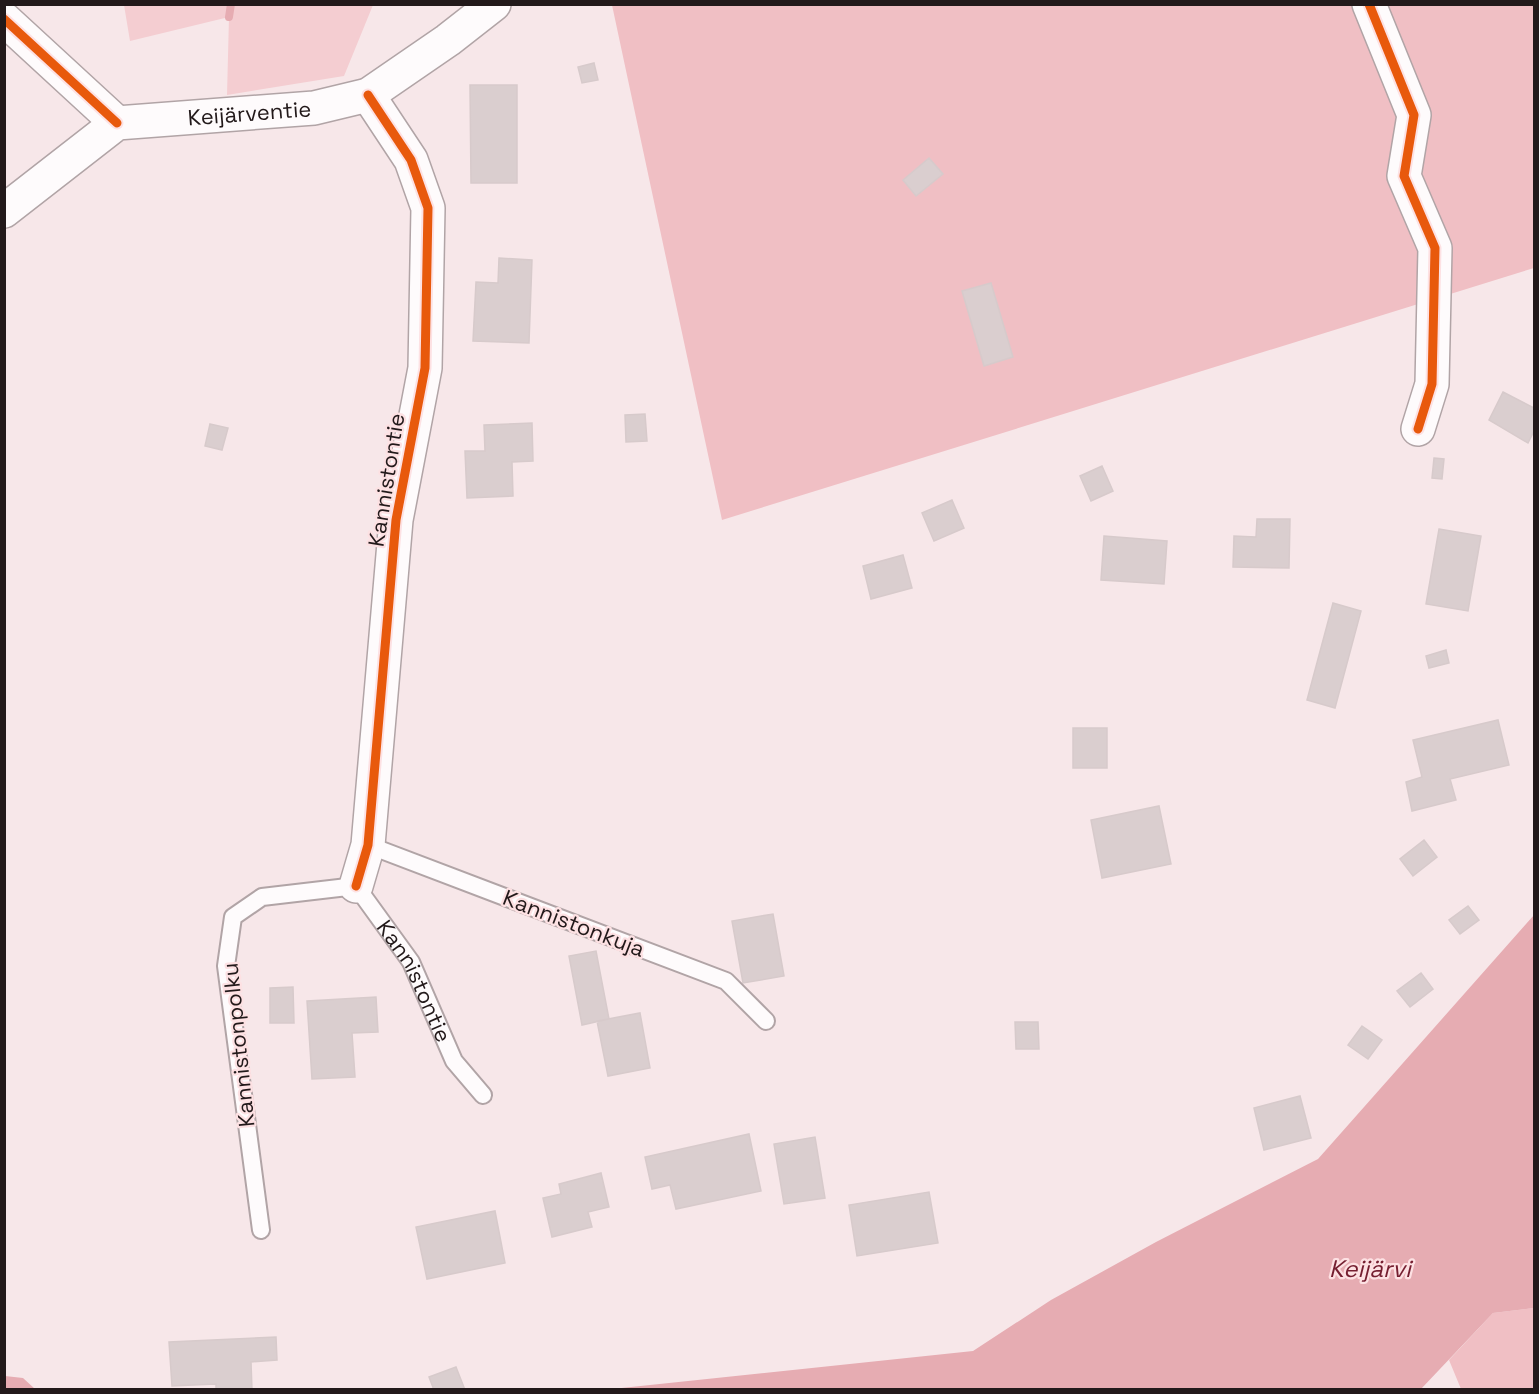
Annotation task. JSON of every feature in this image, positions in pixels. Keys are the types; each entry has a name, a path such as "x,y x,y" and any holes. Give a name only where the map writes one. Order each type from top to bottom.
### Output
{"street":[{"name":"Keijärventie","path":"117,123 314,108 368,95 448,40 494,4"},
{"path":"1369,4 1414,115 1404,176 1435,248 1432,384 1418,429"},
{"path":"4,19 117,123 4,211"},
{"name":"Kannistontie","path":"356,886 368,845 396,520 424,368 428,208 411,160 368,95"}],"lane":[{"name":"Kannistonkuja","path":"368,845 726,981 766,1022"},
{"name":"Kannistontie","path":"356,886 411,962 454,1061 483,1095"},
{"name":"Kannistonpolku","path":"261,1230 226,966 233,917 262,897 356,886"}],"shaded area":[{"path":"124,4 373,5 344,76 227,95 229,17 130,41"},
{"path":"612,5 1534,5 1534,268 722,520"},
{"path":"1534,1308 1534,1389 1461,1389 1449,1360 1493,1313"}],"water":[{"name":"Keijärvi","path":"1534,915 1534,1308 1493,1313 1421,1389 612,1389 973,1351 1051,1300 1156,1242 1318,1159"},
{"path":"5,1376 23,1378 35,1389 5,1389"}],"building":[{"path":"594,63 598,80 582,83 578,67"},
{"path":"470,85 517,85 517,183 471,183"},
{"path":"929,158 943,174 916,196 903,180"},
{"path":"499,258 532,260 529,343 473,341 476,282 498,283"},
{"path":"991,283 1013,357 984,366 962,291"},
{"path":"1503,392 1534,408 1534,431 1528,443 1489,420"},
{"path":"645,414 647,441 626,442 625,415"},
{"path":"532,423 533,461 512,462 513,496 467,498 465,451 485,451 484,425"},
{"path":"210,424 228,428 222,450 205,446"},
{"path":"1434,458 1444,459 1442,479 1432,478"},
{"path":"1102,466 1113,491 1091,501 1080,476"},
{"path":"952,500 964,528 934,541 922,513"},
{"path":"1257,519 1290,519 1289,568 1233,567 1234,536 1256,537"},
{"path":"1439,529 1481,536 1468,611 1426,604"},
{"path":"1104,536 1167,541 1164,584 1101,580"},
{"path":"903,555 912,588 871,599 863,566"},
{"path":"1333,603 1361,611 1335,708 1307,700"},
{"path":"1446,650 1449,663 1429,668 1426,656"},
{"path":"1498,720 1509,765 1450,779 1456,800 1412,811 1406,782 1422,777 1413,740"},
{"path":"1073,728 1107,728 1107,768 1073,768"},
{"path":"1159,806 1171,864 1102,878 1091,820"},
{"path":"1424,840 1437,857 1413,876 1400,859"},
{"path":"1468,906 1479,920 1460,934 1449,920"},
{"path":"773,914 784,976 743,983 732,921"},
{"path":"596,951 609,1019 582,1025 569,956"},
{"path":"1421,973 1433,989 1410,1007 1397,991"},
{"path":"293,987 294,1023 270,1023 270,988"},
{"path":"376,997 378,1032 352,1033 355,1077 312,1079 307,1001"},
{"path":"640,1013 650,1068 608,1076 597,1021"},
{"path":"1015,1022 1038,1022 1039,1049 1016,1049"},
{"path":"1362,1026 1382,1040 1368,1059 1348,1045"},
{"path":"1300,1096 1311,1138 1264,1150 1254,1108"},
{"path":"749,1134 761,1191 676,1209 670,1185 652,1189 645,1157"},
{"path":"815,1137 825,1198 784,1204 774,1144"},
{"path":"601,1173 609,1207 588,1212 592,1227 552,1237 543,1198 561,1194 559,1184"},
{"path":"929,1192 938,1243 857,1256 849,1205"},
{"path":"495,1211 505,1263 427,1279 416,1227"},
{"path":"276,1337 277,1360 251,1362 252,1390 216,1390 216,1384 172,1386 169,1342"},
{"path":"456,1367 465,1390 434,1390 429,1377"}],"waterway":[{"path":"229,17 231,4"}],"cycle path":[{"path":"1369,4 1414,115 1404,176 1435,248 1432,384 1418,429"},
{"path":"4,19 117,123"},
{"path":"356,886 368,845 396,520 425,368 428,208 411,160 368,95"}]}
